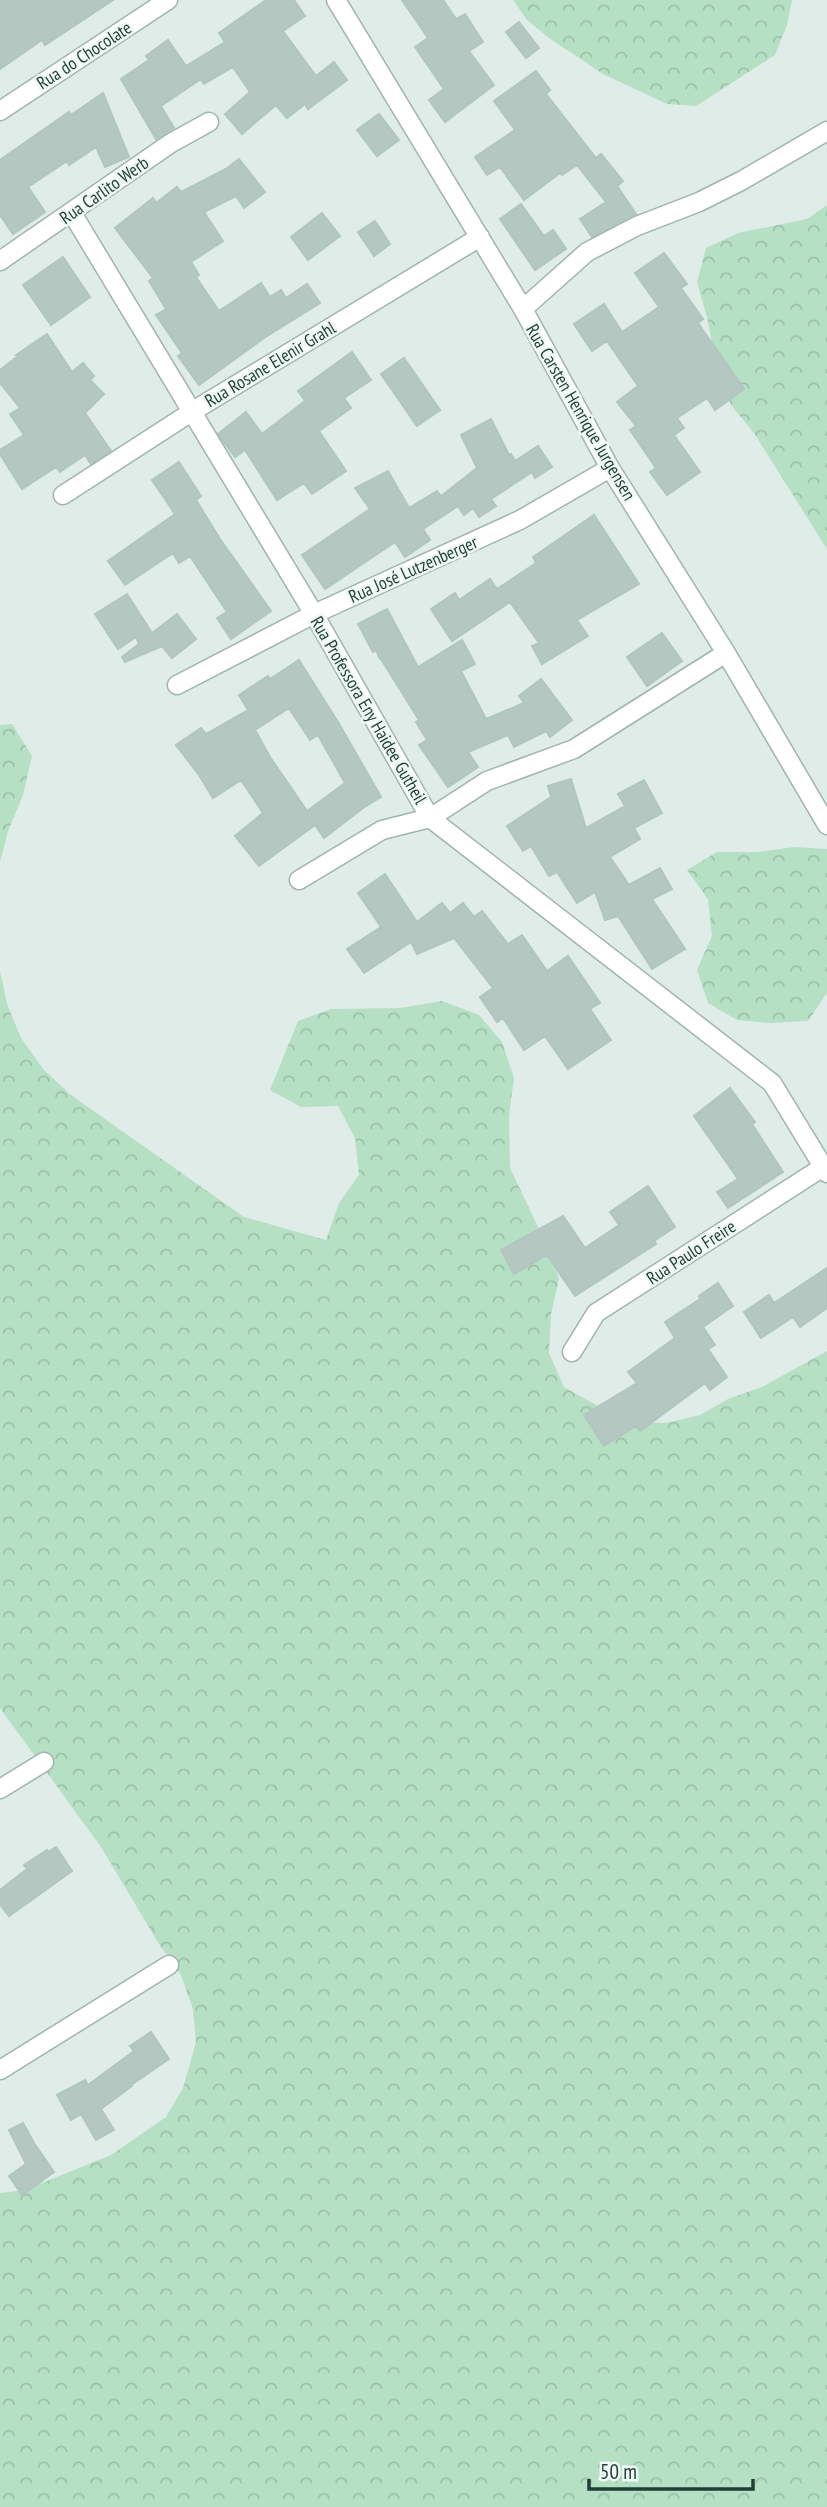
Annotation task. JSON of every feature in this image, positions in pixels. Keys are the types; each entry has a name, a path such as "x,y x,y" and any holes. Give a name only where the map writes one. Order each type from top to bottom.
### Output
{"street":[{"name":"Rua do Chocolate","path":"0,111 168,0"},
{"name":"Rua Carsten Henrique Jurgensen","path":"335,0 523,309 610,468 726,653 827,825"},
{"name":"Rua Carlito Werb","path":"0,261 172,143 209,122"},
{"path":"523,309 587,252 637,226 699,202 827,131"},
{"name":"Rua Professora Eny Haidee Gutheil","path":"72,213 314,614 430,818 772,1083 825,1170"},
{"name":"Rua Rosane Elenir Grahl","path":"63,495 193,411 480,237"},
{"name":"Rua José Lutzenberger","path":"177,685 314,614 520,520 610,468"},
{"path":"299,880 382,830 430,818 487,781 574,749 726,653"},
{"name":"Rua Paulo Freire","path":"572,1352 596,1313 825,1170"},
{"path":"0,1789 44,1762"},
{"path":"0,2070 169,1965"}],"green space":[{"path":"513,0 792,0 787,25 775,55 696,106 667,104 603,74 527,20"},
{"path":"827,205 827,549 754,433 731,405 718,374 697,282 706,248 738,233 807,219"},
{"path":"12,724 32,756 23,795 8,831 0,862 0,725"},
{"path":"794,847 827,849 827,993 808,1021 771,1023 737,1020 708,1003 697,970 712,936 708,899 687,870 717,852 759,852"},
{"path":"0,971 7,1004 21,1038 44,1070 71,1095 244,1217 326,1240 339,1203 359,1175 355,1138 338,1106 301,1107 270,1090 298,1021 331,1009 400,1008 442,1001 479,1015 502,1042 514,1078 509,1115 510,1168 546,1244 559,1279 551,1314 549,1353 564,1387 627,1422 666,1423 700,1415 728,1399 762,1387 827,1351 827,2507 0,2507 0,2193 25,2190 111,2155 166,2117 183,2088 196,2042 193,2009 181,1975 159,1944 101,1847 0,1708"}],"building":[{"path":"0,0 113,0 45,45 42,40 0,69"},
{"path":"266,0 294,0 305,16 283,31 316,76 334,62 347,80 308,109 305,104 287,118 276,105 242,134 225,114 250,92 233,67 204,84 201,79 161,106 174,128 156,139 121,79 149,60 146,56 168,40 186,66 225,42 219,33"},
{"path":"402,0 443,0 456,19 465,14 483,42 469,51 494,85 445,122 429,100 444,89 415,47 428,38"},
{"path":"519,22 539,48 526,58 506,32"},
{"path":"536,71 550,90 546,94 596,158 601,154 623,181 617,186 636,214 592,237 580,219 606,202 577,165 562,175 560,173 524,200 500,167 487,175 475,157 515,130 494,101"},
{"path":"103,93 129,157 105,167 96,147 69,165 67,161 28,187 45,212 13,234 0,215 0,160 69,112 71,115"},
{"path":"379,114 399,140 377,156 357,130"},
{"path":"239,159 265,192 244,208 236,196 204,212 223,241 191,262 199,275 196,277 219,311 261,283 270,297 281,290 286,298 307,284 320,303 264,338 199,385 178,356 182,353 156,315 166,309 149,281 153,278 115,228 153,198 156,203 177,187 181,192 226,169"},
{"path":"521,204 544,236 553,230 566,249 535,270 500,219"},
{"path":"322,213 340,236 308,260 291,237"},
{"path":"375,221 390,244 374,256 358,232"},
{"path":"664,253 687,284 681,288 703,319 698,323 744,389 715,410 707,398 677,418 684,428 674,435 700,472 667,495 650,472 656,468 630,430 636,426 617,402 638,386 607,341 592,351 574,324 604,304 622,332 659,307 635,273"},
{"path":"63,257 90,297 51,325 23,285"},
{"path":"47,334 72,372 83,363 94,376 90,380 104,394 85,413 111,451 91,464 85,455 60,472 56,467 22,489 0,454 0,450 24,435 10,414 20,408 0,383 0,370 18,356 16,355"},
{"path":"352,352 371,380 344,398 351,408 319,431 346,471 312,494 304,483 277,500 245,450 235,457 218,434 246,412 262,434 305,401 298,391"},
{"path":"404,358 440,410 417,426 381,374"},
{"path":"491,419 509,455 511,454 515,461 538,446 552,467 535,478 532,472 491,499 496,506 479,517 473,508 464,515 458,506 423,529 430,540 405,557 395,542 325,589 302,555 370,509 355,488 388,471 409,508 437,491 441,496 477,468 461,435"},
{"path":"179,462 201,496 196,500 220,539 271,611 231,639 217,618 227,612 190,556 179,563 173,553 125,585 108,561 175,514 152,480"},
{"path":"594,515 639,584 577,620 588,636 542,664 532,646 539,643 510,602 452,641 431,609 455,593 459,600 490,579 497,589 536,563 533,557"},
{"path":"127,594 152,633 177,614 196,639 172,658 162,646 125,662 122,657 139,644 136,637 118,649 95,614"},
{"path":"387,609 418,667 462,640 475,664 461,671 486,719 524,703 519,696 541,679 572,720 550,737 546,731 514,747 508,735 468,752 478,767 448,787 419,745 427,740 416,722 419,720 376,650 373,652 358,624"},
{"path":"662,633 682,661 647,686 627,657"},
{"path":"299,660 381,797 324,838 315,825 259,866 235,836 263,813 241,780 213,798 176,745 201,728 206,734 248,710 239,695 268,676 270,679","holes":["289,708 310,740 318,735 345,783 307,811 255,730"]},
{"path":"571,779 586,828 625,806 618,794 644,780 662,813 634,828 640,839 610,857 629,885 660,868 672,889 652,899 685,949 652,969 618,916 605,920 595,892 577,903 557,872 549,876 531,846 523,851 507,826 551,797 548,786"},
{"path":"385,874 417,922 442,903 450,913 463,903 474,917 482,911 508,944 522,935 547,971 568,956 600,1003 590,1009 611,1040 568,1069 545,1036 524,1050 503,1018 497,1022 480,997 493,988 454,938 417,954 411,942 364,973 347,949 381,927 358,893"},
{"path":"730,1088 755,1122 752,1124 783,1172 728,1208 717,1192 738,1179 694,1116"},
{"path":"648,1186 675,1227 654,1241 656,1244 575,1296 547,1255 514,1274 501,1250 563,1216 585,1248 619,1225 610,1212"},
{"path":"827,1268 827,1308 800,1327 793,1317 761,1338 744,1312 769,1295 774,1303"},
{"path":"718,1283 733,1306 703,1327 715,1345 708,1349 727,1377 710,1390 705,1383 640,1431 636,1426 604,1446 584,1415 637,1383 628,1372 675,1338 665,1322 700,1299 699,1296"},
{"path":"56,1847 72,1871 9,1916 0,1904 0,1890 27,1869 24,1865"},
{"path":"151,2032 169,2059 101,2109 114,2130 96,2140 81,2114 71,2120 57,2095 85,2080 88,2085 134,2051 130,2046"},
{"path":"23,2123 54,2172 22,2195 9,2176 26,2164 9,2130"}]}
